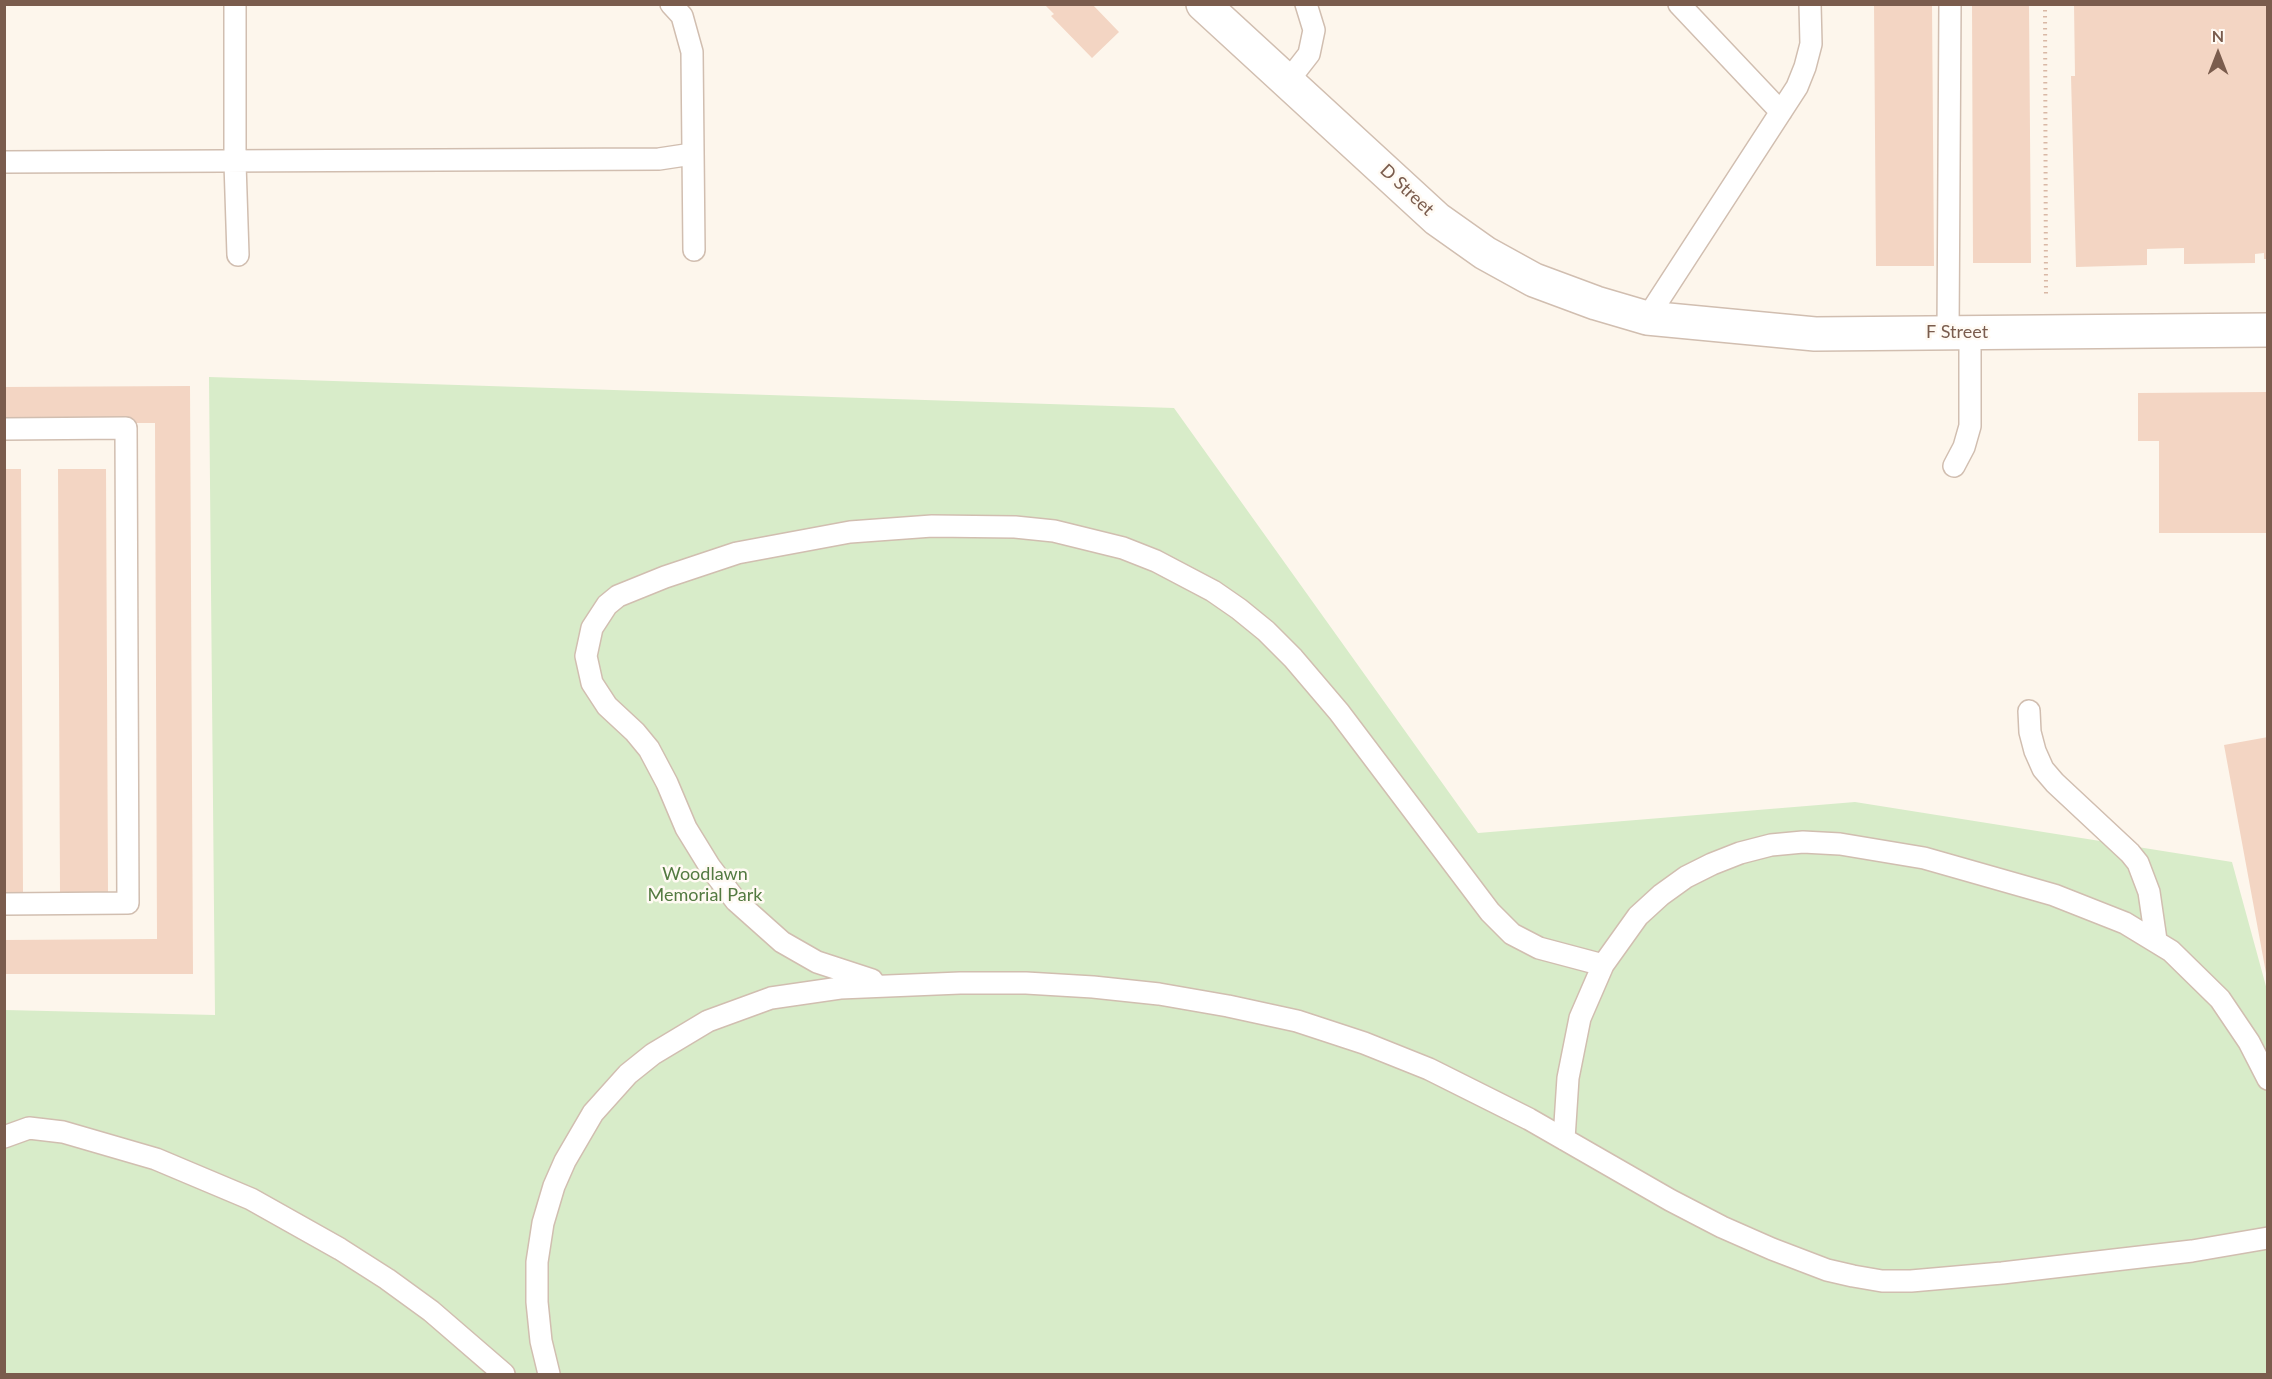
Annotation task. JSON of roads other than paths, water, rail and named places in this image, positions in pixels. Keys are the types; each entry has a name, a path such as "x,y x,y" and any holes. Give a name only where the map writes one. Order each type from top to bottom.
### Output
{"street":[{"name":"D Street","path":"1203,4 1437,219 1485,253 1534,280 1596,303 1647,318"},
{"name":"F Street","path":"1647,318 1815,334 2268,330"}],"lane":[{"path":"235,4 237,255"},
{"path":"671,4 682,16 692,52 694,250"},
{"path":"1288,81 1309,54 1314,30 1306,4"},
{"path":"1679,4 1780,112"},
{"path":"1647,318 1797,87 1811,44 1810,4"},
{"path":"1950,4 1959,332 1970,426 1964,447 1954,466"},
{"path":"4,162 235,163 659,159 692,154"},
{"path":"4,429 126,428 128,891 128,903 4,904"},
{"path":"896,984 838,970 800,954 750,915 710,867 686,828 667,783 648,748 635,732 607,706 592,684 586,656 592,628 607,605 618,596 665,577 738,554 782,543 850,532 932,526 1014,527 1054,531 1123,548 1166,566 1213,591 1266,631 1293,658 1339,712 1490,912 1512,934 1539,948 1603,965"},
{"path":"2029,711 2030,732 2043,769 2130,853 2138,864 2149,892 2156,940"},
{"path":"1564,1139 1568,1078 1580,1018 1603,965 1638,916 1686,877 1740,853 1771,845 1803,842 1878,850 1924,858 2093,909 2126,923 2156,940 2188,965 2220,999 2249,1042 2268,1079"},
{"path":"549,1374 541,1341 537,1302 537,1262 543,1224 554,1186 565,1161 583,1129 610,1093 628,1074 679,1037 708,1021 771,998 840,987 1026,983 1093,987 1159,994 1297,1021 1364,1043 1429,1069 1486,1096 1670,1200 1772,1249 1827,1270 1882,1281 1911,1281 2081,1265 2192,1251 2268,1238"},
{"path":"4,1137 29,1128 63,1132 156,1159 251,1199 340,1249 387,1279 431,1311 504,1374"}],"park label":[{"name":"Woodlawn Memorial Park","path":"705,884"}]}
